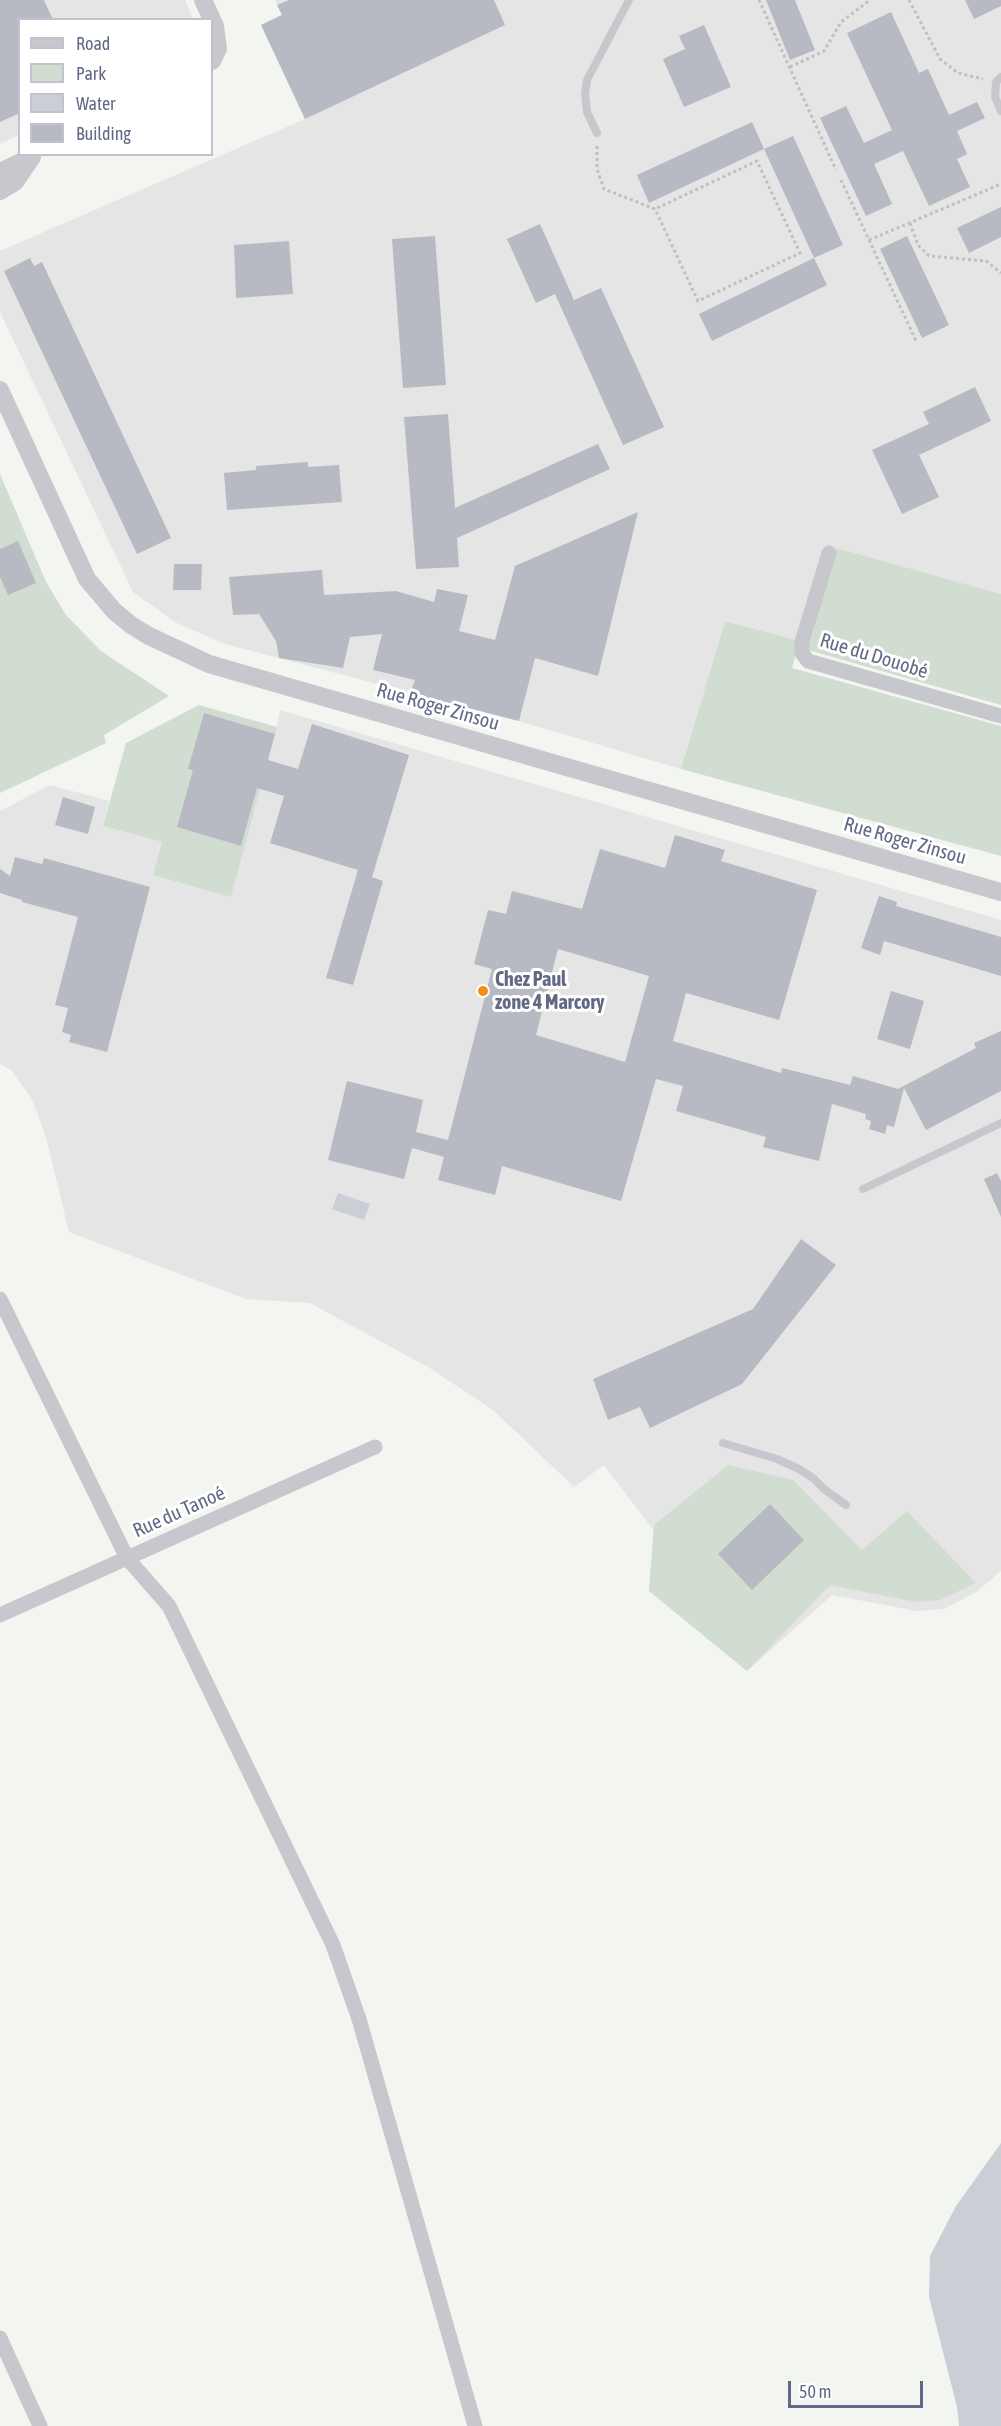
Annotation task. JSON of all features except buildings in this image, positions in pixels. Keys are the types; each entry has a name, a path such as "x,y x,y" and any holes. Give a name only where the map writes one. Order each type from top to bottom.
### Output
{"street":[{"path":"203,0 211,18"},
{"path":"213,22 218,49 213,60"},
{"path":"0,172 35,156"},
{"path":"0,191 15,182 35,156"},
{"name":"Rue Roger Zinsou","path":"0,390 87,579 114,611 149,636 209,664 1001,892"},
{"name":"Rue du Douobé","path":"829,553 802,642 802,653 808,661 1001,716"},
{"path":"0,1299 127,1558 169,1606 333,1945 359,2019 475,2426"},
{"name":"Rue du Tanoé","path":"0,1615 375,1447"},
{"path":"0,2338 40,2426"}],"lane":[{"path":"597,133 587,112 585,94 587,80 629,0"},
{"path":"998,80 995,97 1001,111"},
{"path":"863,1189 1001,1123"},
{"path":"723,1443 777,1459 797,1468 813,1478 846,1506"}],"path":[{"path":"759,0 836,170"},
{"path":"790,67 824,51 841,22 870,0"},
{"path":"909,0 940,59 958,72 998,80"},
{"path":"597,133 597,169 604,189 655,208 698,301 800,253 757,161 655,208"},
{"path":"841,180 917,343"},
{"path":"869,240 1001,184"},
{"path":"910,223 918,245 929,256 986,261 1001,273"}],"shaded area":[{"path":"0,0 185,0 193,18 18,18 18,135 0,144"},
{"path":"275,0 1001,0 1001,594 826,546 800,641 725,621 681,769 519,721 225,644 177,623 133,592 0,312 0,251 305,119 261,25 282,15"},
{"path":"280,710 1001,920 1001,1571 976,1592 944,1609 917,1611 832,1595 747,1671 649,1591 655,1532 604,1465 574,1487 493,1410 428,1367 310,1303 246,1299 69,1232 46,1137 32,1099 11,1070 0,1064 0,811 50,785 109,801 103,826 162,842 231,896"}],"green space":[{"path":"0,474 46,582 66,615 101,651 169,696 104,735 106,743 0,793"},
{"path":"836,548 1001,594 1001,705 808,650"},
{"path":"725,621 800,641 792,668 1001,726 1001,856 681,769"},
{"path":"199,705 277,727 231,897 153,875 162,842 103,826 126,743"},
{"path":"728,1465 793,1480 862,1550 907,1511 976,1583 940,1600 916,1602 830,1585 747,1671 649,1591 654,1525"}],"water":[{"path":"338,1193 370,1204 364,1220 332,1209"},
{"path":"1001,2143 1001,2426 959,2426 957,2407 929,2297 930,2256 956,2206"}],"place":[{"name":"Chez Paul zone 4 Marcory","path":"483,991"}]}
